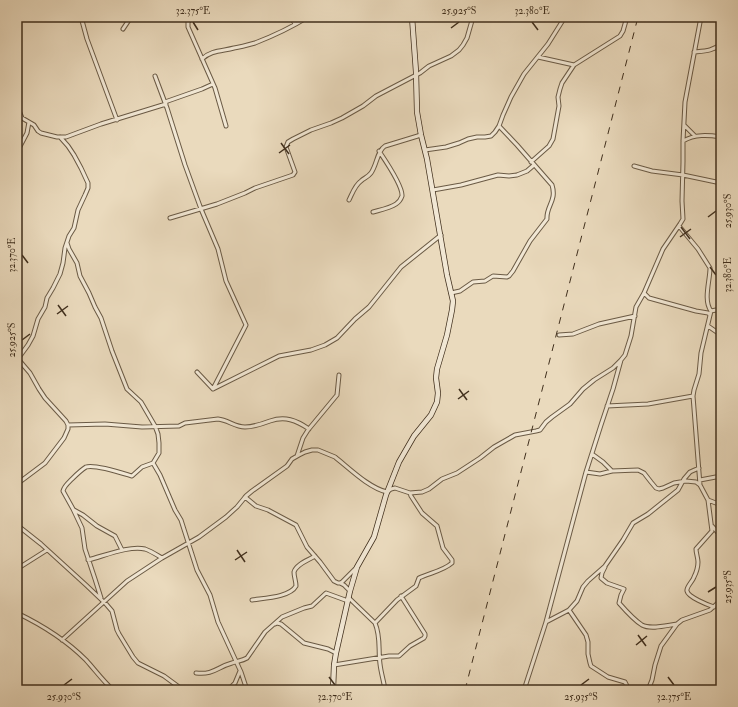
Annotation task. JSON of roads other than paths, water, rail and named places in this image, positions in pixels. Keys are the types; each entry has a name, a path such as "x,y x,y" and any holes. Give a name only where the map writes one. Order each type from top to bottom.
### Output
{"street":[{"path":"81,17 87,39 114,108 117,120"},
{"path":"123,29 131,17"},
{"path":"193,17 188,22 188,27 213,84 226,126"},
{"path":"291,17 295,24"},
{"path":"202,59 212,52 255,43 285,30 308,17"},
{"path":"333,690 336,653 357,567 374,537 387,492 399,462 410,442 431,415 436,402 438,393 436,378 437,370 450,322 453,301 417,112 412,17"},
{"path":"170,218 201,209 270,182 293,175 295,172 286,147 288,142 311,130 342,118 363,106 376,96 420,73 429,66 451,56 459,50 467,38 473,17"},
{"path":"425,150 446,147 468,139 491,136 499,126 524,74 548,44 565,17"},
{"path":"433,190 453,187 498,175 517,175 526,171 549,146 553,139 559,106 558,97 562,83 574,65 620,36 627,17"},
{"path":"62,640 102,601 127,581 162,558 199,537 226,517 257,487 287,466 292,459 304,452 318,450 330,454 371,486 382,491 387,492 395,488 410,493 422,492 429,489 442,479 457,474 494,447 515,435 540,430 546,422 570,404 583,389 613,368 625,355 636,307 663,249 683,219 683,141 686,96 701,17"},
{"path":"694,52 710,50 721,44"},
{"path":"538,57 574,65"},
{"path":"156,76 185,165 218,249 226,281 246,325 213,389"},
{"path":"17,106 22,118 34,125 41,133 66,137 165,103 213,84"},
{"path":"17,152 30,122"},
{"path":"451,293 460,290 473,282 485,281 493,276 509,276 532,239 547,219 553,200 554,191 552,185 499,126"},
{"path":"684,126 695,136"},
{"path":"349,200 359,182 368,177 376,166 381,148 421,135"},
{"path":"683,141 695,136 721,137"},
{"path":"17,484 45,463 64,438 68,425 38,389 30,374 18,360 33,336 38,319 45,307 47,298 60,274 65,248 69,236 74,228 78,210 85,195 88,183 74,155 60,137"},
{"path":"373,212 396,204 402,197 398,184 389,166 379,151"},
{"path":"634,166 652,171 721,183"},
{"path":"679,226 698,249 710,268 708,306 711,313 702,348 699,374 693,396 700,485 708,500 712,533 696,549 698,562 692,582 687,590 688,594 714,607"},
{"path":"213,389 279,356 311,350 325,345 337,338 369,307 401,267 441,235"},
{"path":"67,243 77,263 80,276 101,318 127,389 141,402 158,434 159,453 153,463 142,467 132,476 90,467 84,469 69,481 63,489 63,492 82,528 88,560 102,601"},
{"path":"644,292 649,298"},
{"path":"639,301 649,298 708,313 721,309"},
{"path":"559,335 572,334 599,324 635,316"},
{"path":"708,326 721,335"},
{"path":"524,690 546,622 586,472 614,389 621,360"},
{"path":"197,372 213,389"},
{"path":"297,456 303,438 337,395 339,375"},
{"path":"608,406 648,404 693,396"},
{"path":"68,425 105,424 130,426 178,426 185,423 223,419 237,426 244,427 282,419 299,422 309,429"},
{"path":"592,454 612,471"},
{"path":"153,463 181,520 201,578 210,595 218,622 247,690"},
{"path":"677,624 650,627 643,626 619,603 624,589 607,583 601,578 605,566 633,523 648,514 678,490 686,476 690,472 699,468"},
{"path":"586,472 600,474 612,471 638,470 643,472 656,488 659,489 674,483 686,481 695,482 700,485"},
{"path":"700,480 721,476"},
{"path":"374,622 396,600 416,586 419,578 449,566 452,562 442,548 436,526 422,513 410,493"},
{"path":"245,497 256,506 268,510 296,525 305,544 334,580 346,587 350,592"},
{"path":"708,500 721,505"},
{"path":"73,509 114,536 122,550"},
{"path":"17,525 47,550 112,611 117,630 136,661 144,667 164,676 183,690"},
{"path":"712,526 721,536"},
{"path":"88,560 134,548 149,550 162,558"},
{"path":"17,569 47,550"},
{"path":"252,600 283,594 293,590 296,586 294,574 297,567 315,556"},
{"path":"546,622 569,610 576,601 583,587 605,566"},
{"path":"340,583 357,567"},
{"path":"196,673 211,673 226,665 247,658 264,632 284,616 313,605 326,593 348,600 374,622 379,635 380,665 385,690"},
{"path":"334,664 399,656 408,648 424,638 425,634 401,596"},
{"path":"648,690 661,646 677,624 682,620 706,612 721,600"},
{"path":"569,610 586,635 588,642 588,654 592,666 608,677 625,682 629,690"},
{"path":"17,613 62,640 87,661 113,690"},
{"path":"275,624 281,624 304,643 328,649 336,653"},
{"path":"228,690 235,682 240,671"}],"railway":[{"path":"465,690 638,17"}]}
